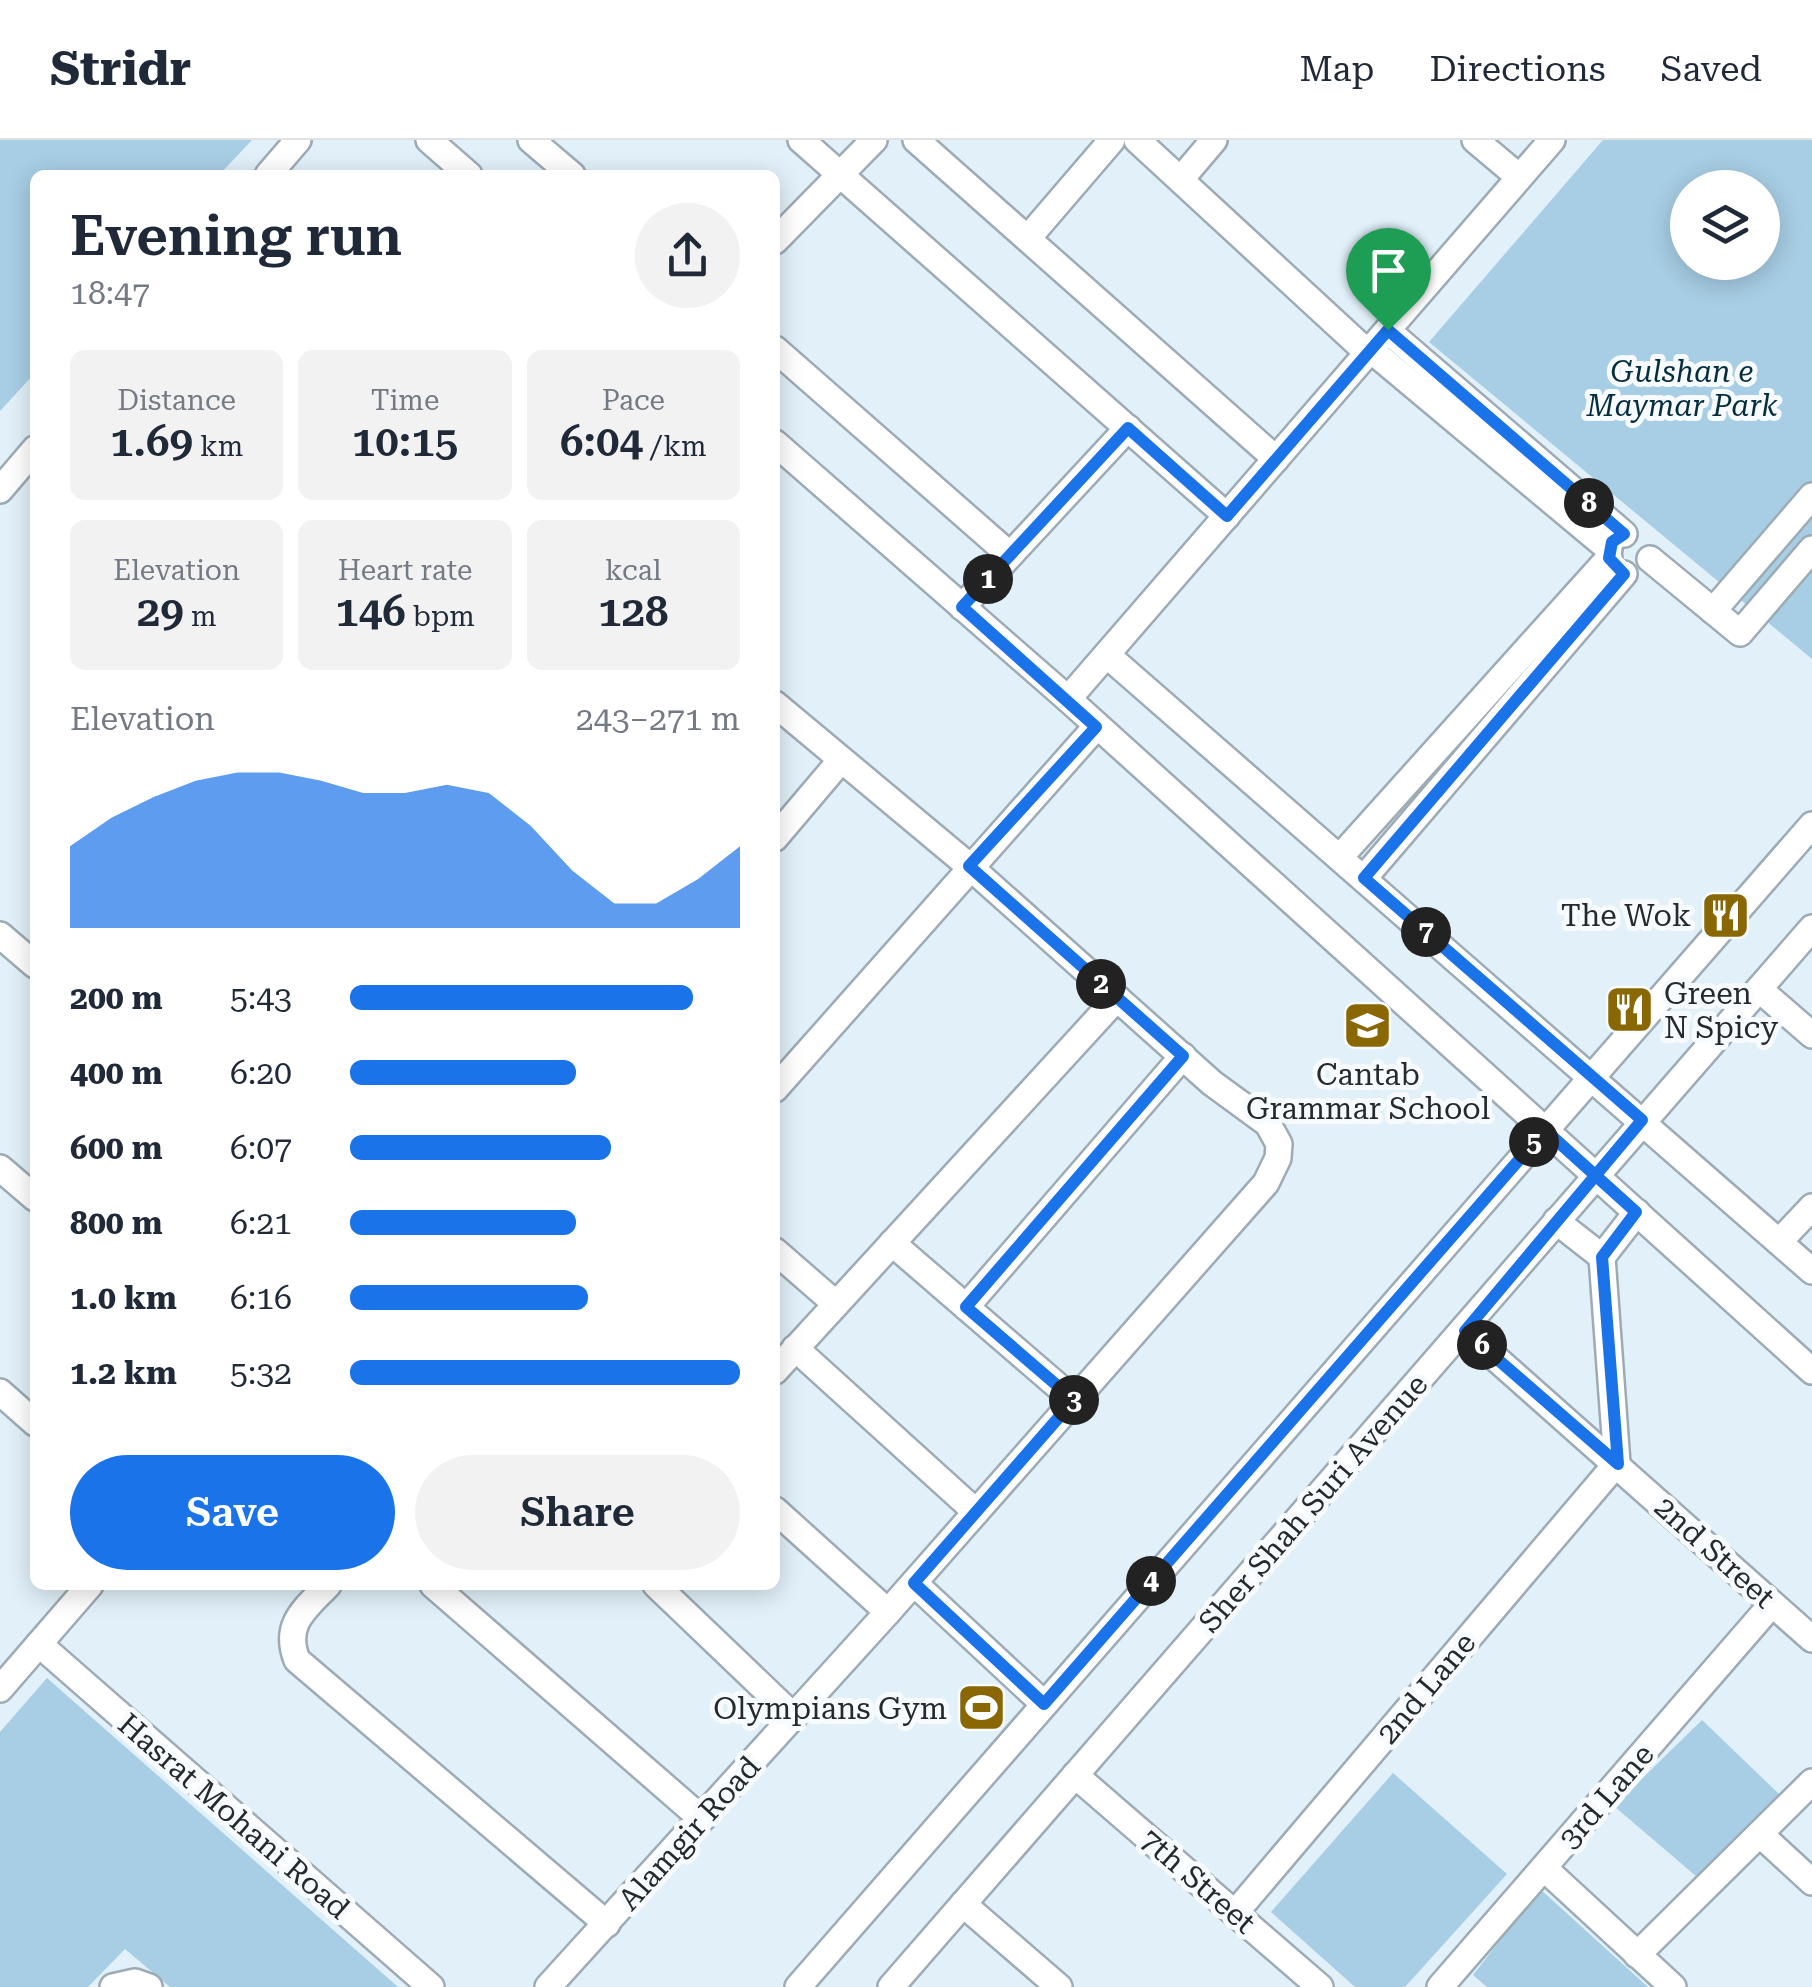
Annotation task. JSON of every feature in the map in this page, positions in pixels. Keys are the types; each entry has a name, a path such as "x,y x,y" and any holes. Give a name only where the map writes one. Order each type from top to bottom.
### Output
{"street":[{"path":"272,170 298,140"},
{"path":"429,140 463,170"},
{"path":"530,140 566,170"},
{"path":"801,140 1227,516"},
{"path":"780,236 874,140"},
{"path":"916,140 1276,459"},
{"path":"1028,238 1112,140"},
{"path":"1137,140 1370,351 1617,554 1644,569 1650,559"},
{"path":"1181,179 1214,140"},
{"path":"1476,140 1520,178"},
{"path":"1068,700 1552,140"},
{"path":"1388,330 1617,554"},
{"path":"780,353 1010,556"},
{"path":"962,607 1128,428"},
{"path":"780,447 1068,700 1812,1371"},
{"path":"0,490 30,454"},
{"path":"1712,611 1812,496"},
{"path":"1340,857 1617,554 1644,539 1650,559 1740,632 1812,549"},
{"path":"1364,878 1617,554"},
{"path":"1107,654 1812,1271"},
{"path":"780,708 969,866 1183,1056 966,1307"},
{"path":"780,1083 1096,727"},
{"path":"780,832 841,760"},
{"path":"798,1987 1812,825"},
{"name":"Sher Shah Suri Avenue","path":"892,1987 1465,1331 1593,1175 1812,928"},
{"path":"0,935 30,962"},
{"path":"1759,988 1812,1035"},
{"path":"780,1365 1118,998"},
{"name":"Alamgir Road","path":"548,1987 794,1718 1266,1183 1278,1158 1279,1144 1268,1124 1183,1056"},
{"path":"0,1168 30,1194"},
{"path":"1779,1242 1812,1207"},
{"path":"1618,1464 1602,1257 1636,1212"},
{"path":"1556,1220 1602,1257"},
{"path":"892,1243 1074,1400"},
{"path":"780,1255 836,1304"},
{"name":"2nd Street","path":"1465,1331 1812,1639"},
{"path":"795,1348 976,1512"},
{"path":"0,1392 30,1418"},
{"name":"2nd Lane","path":"1234,1912 1618,1464"},
{"path":"780,1515 888,1612"},
{"path":"914,1583 1044,1704"},
{"path":"0,1689 86,1590"},
{"path":"323,1590 295,1619 289,1640 297,1660 607,1924"},
{"path":"439,1590 702,1820"},
{"path":"661,1590 794,1718"},
{"name":"3rd Lane","path":"1451,1983 1544,1868 1772,1604"},
{"name":"Hasrat Mohani Road","path":"38,1644 431,1987"},
{"name":"7th Street","path":"1075,1774 1320,1987"},
{"path":"1636,1955 1762,1836 1812,1782"},
{"path":"1762,1836 1812,1882"},
{"path":"1544,1868 1673,1987"},
{"path":"963,1904 1060,1987"},
{"path":"113,1987 136,1982 149,1987"}],"green space":[{"path":"0,140 252,140 224,170 30,170 30,378 0,411"},
{"name":"Gulshan e Maymar Park","path":"1603,140 1812,140 1812,659 1429,342"},
{"path":"47,1678 398,1987 170,1987 125,1949 88,1987 0,1987 0,1732"},
{"path":"1702,1720 1779,1794 1697,1877 1614,1806"},
{"path":"1393,1773 1507,1874 1405,1987 1355,1987 1271,1912"},
{"path":"1540,1889 1648,1987 1487,1987 1473,1975"}],"place":[{"name":"The Wok","path":"1726,915"},
{"name":"Green N Spicy","path":"1629,1010"},
{"name":"Cantab Grammar School","path":"1368,1025"},
{"name":"Olympians Gym","path":"982,1708"}],"route":[{"path":"1388,330 1227,516 1128,428 962,607 1096,727 969,866 1183,1056 966,1307 1074,1400 914,1583 1044,1704 1545,1130 1593,1175 1636,1212 1602,1257 1618,1464 1465,1331 1593,1175 1642,1120 1364,878 1624,574 1614,568 1609,558 1612,542 1624,534 1388,330"}]}
